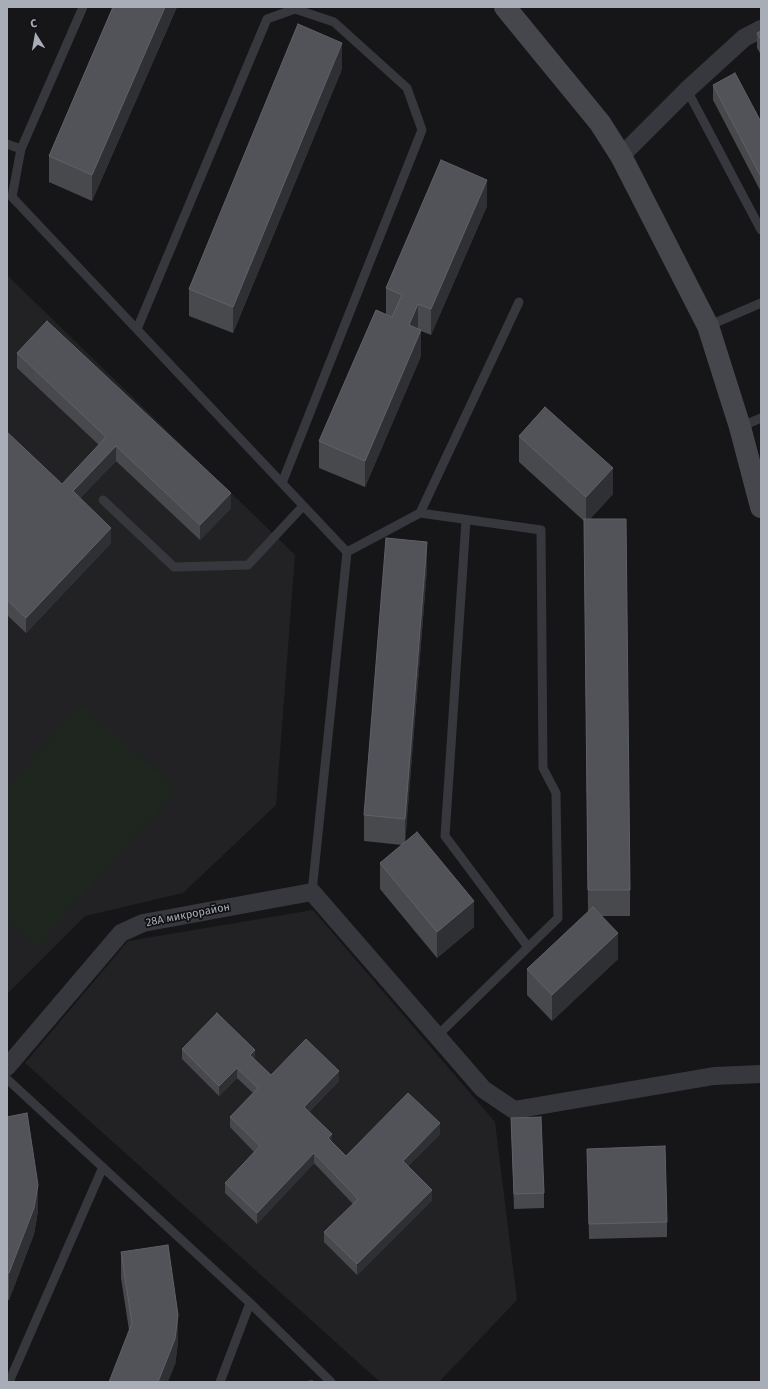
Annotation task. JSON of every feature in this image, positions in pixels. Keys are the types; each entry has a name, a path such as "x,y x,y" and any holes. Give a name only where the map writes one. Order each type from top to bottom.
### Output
{"main road":[{"path":"505,7 600,123 621,156 708,326 740,427 761,507"}],"street":[{"path":"621,156 687,90 744,38 761,29"},
{"path":"312,892 483,1089 514,1110 714,1076 761,1074"},
{"name":"28А микрорайон","path":"10,1058 121,933 143,923 312,892"}],"lane":[{"path":"83,7 21,149 10,198 347,552 312,892"},
{"path":"137,330 267,19 295,9 334,22 407,88 422,130 282,483"},
{"path":"687,90 761,230"},
{"path":"7,144 21,149"},
{"path":"347,552 420,513 519,302"},
{"path":"708,326 761,303"},
{"path":"740,427 761,418"},
{"path":"103,500 174,567 248,565 304,506"},
{"path":"420,513 541,530 543,768 556,794 558,918 437,1036"},
{"path":"466,520 445,836 528,946"},
{"path":"7,1079 250,1303 332,1382"},
{"path":"9,1382 103,1168"},
{"path":"220,1382 250,1303"}],"shaded area":[{"path":"7,275 295,555 276,805 183,893 85,916 7,994"},
{"path":"81,704 177,789 37,947 7,920 7,787"},
{"path":"313,910 495,1122 517,1300 439,1382 380,1382 25,1063 128,941"}],"building":[{"path":"113,7 165,7 92,175 49,156"},
{"path":"298,24 342,43 233,307 189,289"},
{"path":"761,31 761,40 757,33"},
{"path":"735,73 761,122 761,177 713,85"},
{"path":"441,160 487,180 431,309 418,304 409,325 421,330 365,461 319,441 376,310 392,317 402,295 386,288"},
{"path":"47,321 231,493 200,525 116,446 73,491 111,528 26,618 7,600 7,432 62,484 106,437 17,353"},
{"path":"545,407 613,468 586,497 519,436"},
{"path":"584,519 626,519 630,890 588,890"},
{"path":"386,538 427,542 405,819 364,815"},
{"path":"417,832 474,901 437,932 380,863"},
{"path":"593,907 618,933 552,995 527,969"},
{"path":"217,1013 255,1050 250,1055 271,1075 306,1039 339,1071 304,1107 332,1134 328,1138 346,1156 408,1093 440,1123 403,1161 432,1190 357,1264 324,1232 358,1199 314,1153 257,1213 225,1183 260,1146 230,1117 258,1088 237,1068 219,1086 182,1049"},
{"path":"27,1113 38,1185 34,1208 9,1273 7,1273 7,1117"},
{"path":"541,1117 544,1193 514,1194 511,1118"},
{"path":"665,1146 667,1222 589,1224 587,1149"},
{"path":"168,1245 178,1315 175,1339 158,1382 109,1382 132,1323 121,1252"}]}
